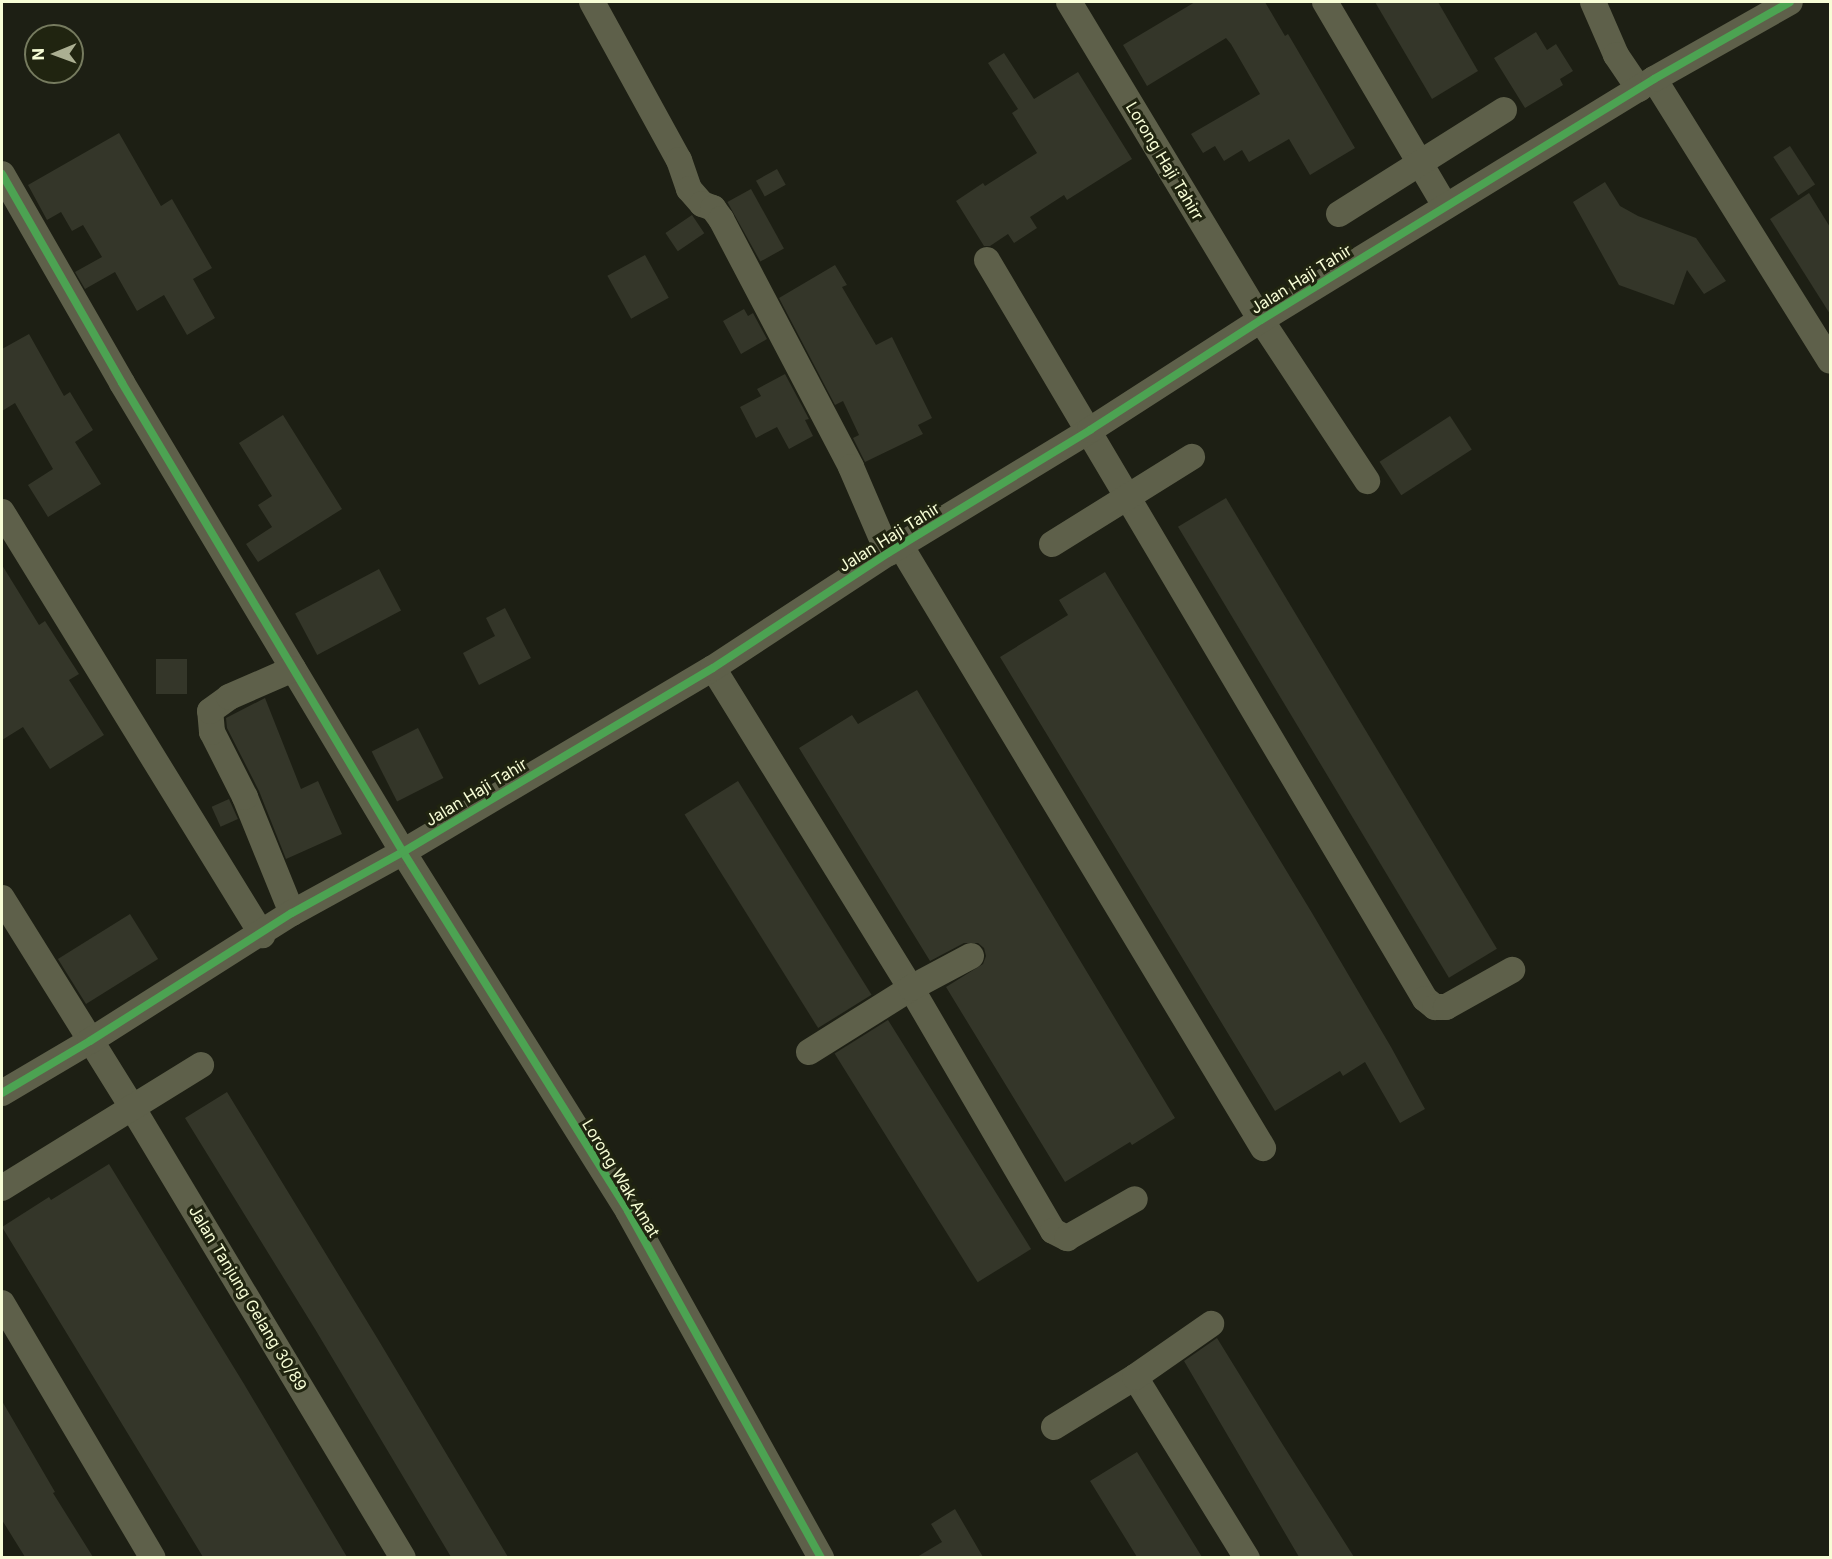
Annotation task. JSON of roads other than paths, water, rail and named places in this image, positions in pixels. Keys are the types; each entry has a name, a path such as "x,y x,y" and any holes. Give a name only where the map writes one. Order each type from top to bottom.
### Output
{"street":[{"path":"592,2 679,160 689,189 702,204 713,208 721,219 894,549 1263,1148"},
{"name":"Lorong Haji Tahirr","path":"1069,2 1261,320 1367,481"},
{"path":"1325,2 1445,206"},
{"path":"1593,2 1616,55 1646,84 1830,361"},
{"name":"Jalan Haji Tahir","path":"2,1093 90,1041 292,914 403,852 713,668 894,549 1090,430 1445,206 1646,84 1790,2"},
{"path":"1339,214 1419,161 1504,110"},
{"name":"Lorong Wak Amat","path":"2,174 122,383 403,852 628,1211 821,1557"},
{"path":"987,260 1090,430 1425,999 1435,1007 1446,1007 1512,970"},
{"path":"1052,544 1192,457"},
{"path":"2,512 262,934"},
{"path":"713,668 911,988 1053,1231 1067,1238 1135,1199"},
{"path":"292,914 245,798 213,732 210,711 229,697 293,669"},
{"name":"Jalan Tanjung Gelang 30/89","path":"2,898 132,1107 403,1557"},
{"path":"809,1052 911,988 971,956"},
{"path":"2,1188 201,1065"},
{"path":"2,1303 153,1557"},
{"path":"1054,1427 1135,1377 1211,1324"},
{"path":"1135,1377 1247,1557"}]}
